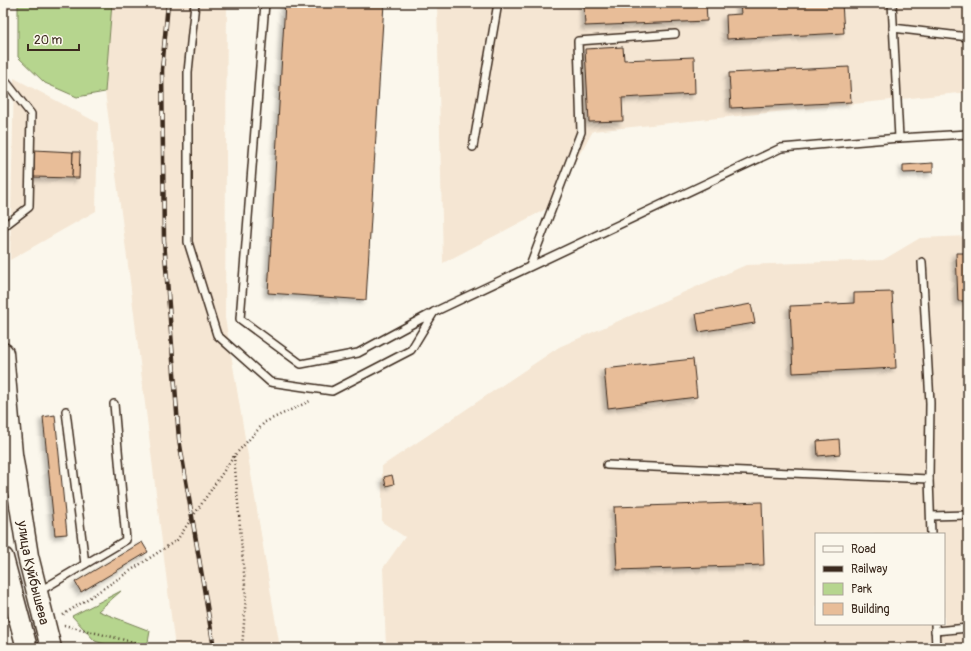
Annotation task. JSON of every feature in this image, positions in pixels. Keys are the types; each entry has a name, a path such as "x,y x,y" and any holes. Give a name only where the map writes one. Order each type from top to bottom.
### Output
{"main road":[{"name":"улица Куйбышева","path":"3,353 12,454 28,556 36,593 51,648"},
{"name":"улица Куйбышева","path":"3,558 27,648"}],"lane":[{"path":"195,3 188,72 188,242 217,335 270,382 332,391 411,350 434,312"},
{"path":"265,3 240,319 301,364 358,354 434,312 780,148 968,134"},
{"path":"473,147 498,3"},
{"path":"892,3 899,138"},
{"path":"893,28 968,37"},
{"path":"530,266 582,132 578,41 675,34"},
{"path":"3,78 31,114 29,207 3,227"},
{"path":"922,262 930,403 929,479 931,533"},
{"path":"36,593 126,540 114,404"},
{"path":"66,411 85,564"},
{"path":"607,465 929,479"},
{"path":"931,516 968,514"},
{"path":"936,648 935,627 968,628"}],"path":[{"path":"157,648 63,625 63,614 176,540 234,456 265,422 332,391"},
{"path":"234,456 246,597 242,648"}],"shaded area":[{"path":"112,3 227,3 225,318 280,648 175,648 128,265 105,92"},
{"path":"437,3 968,3 968,92 593,131 548,208 443,263"},
{"path":"14,78 98,123 96,211 10,260"},
{"path":"968,236 968,648 386,648 383,568 405,537 382,522 382,466 559,347 746,265 883,260 920,238"}],"green space":[{"path":"18,3 112,3 105,92 77,97 45,83 18,57"},
{"path":"121,591 98,611 150,631 147,648 117,648 95,641 72,616"}],"building":[{"path":"285,3 384,3 366,300 268,293"},
{"path":"584,3 706,3 707,21 585,26"},
{"path":"740,3 842,3 844,33 727,39 726,15 741,14"},
{"path":"623,47 624,60 694,57 695,94 622,98 623,121 589,122 585,49"},
{"path":"849,67 851,102 731,108 729,73"},
{"path":"34,150 73,152 72,178 34,177"},
{"path":"73,152 80,152 79,178 72,178"},
{"path":"933,163 933,172 903,173 903,165"},
{"path":"956,253 968,253 968,301 958,301"},
{"path":"892,292 896,368 793,373 790,306 854,303 854,293"},
{"path":"751,304 755,323 699,332 696,314"},
{"path":"693,359 697,397 608,408 604,369"},
{"path":"55,415 67,534 55,535 43,417"},
{"path":"839,439 840,454 818,456 817,441"},
{"path":"392,475 394,484 386,486 384,477"},
{"path":"762,502 764,565 617,570 614,507"},
{"path":"142,542 148,552 81,592 75,582"}],"railway":[{"path":"168,3 162,70 164,240 179,439 214,648"}]}
